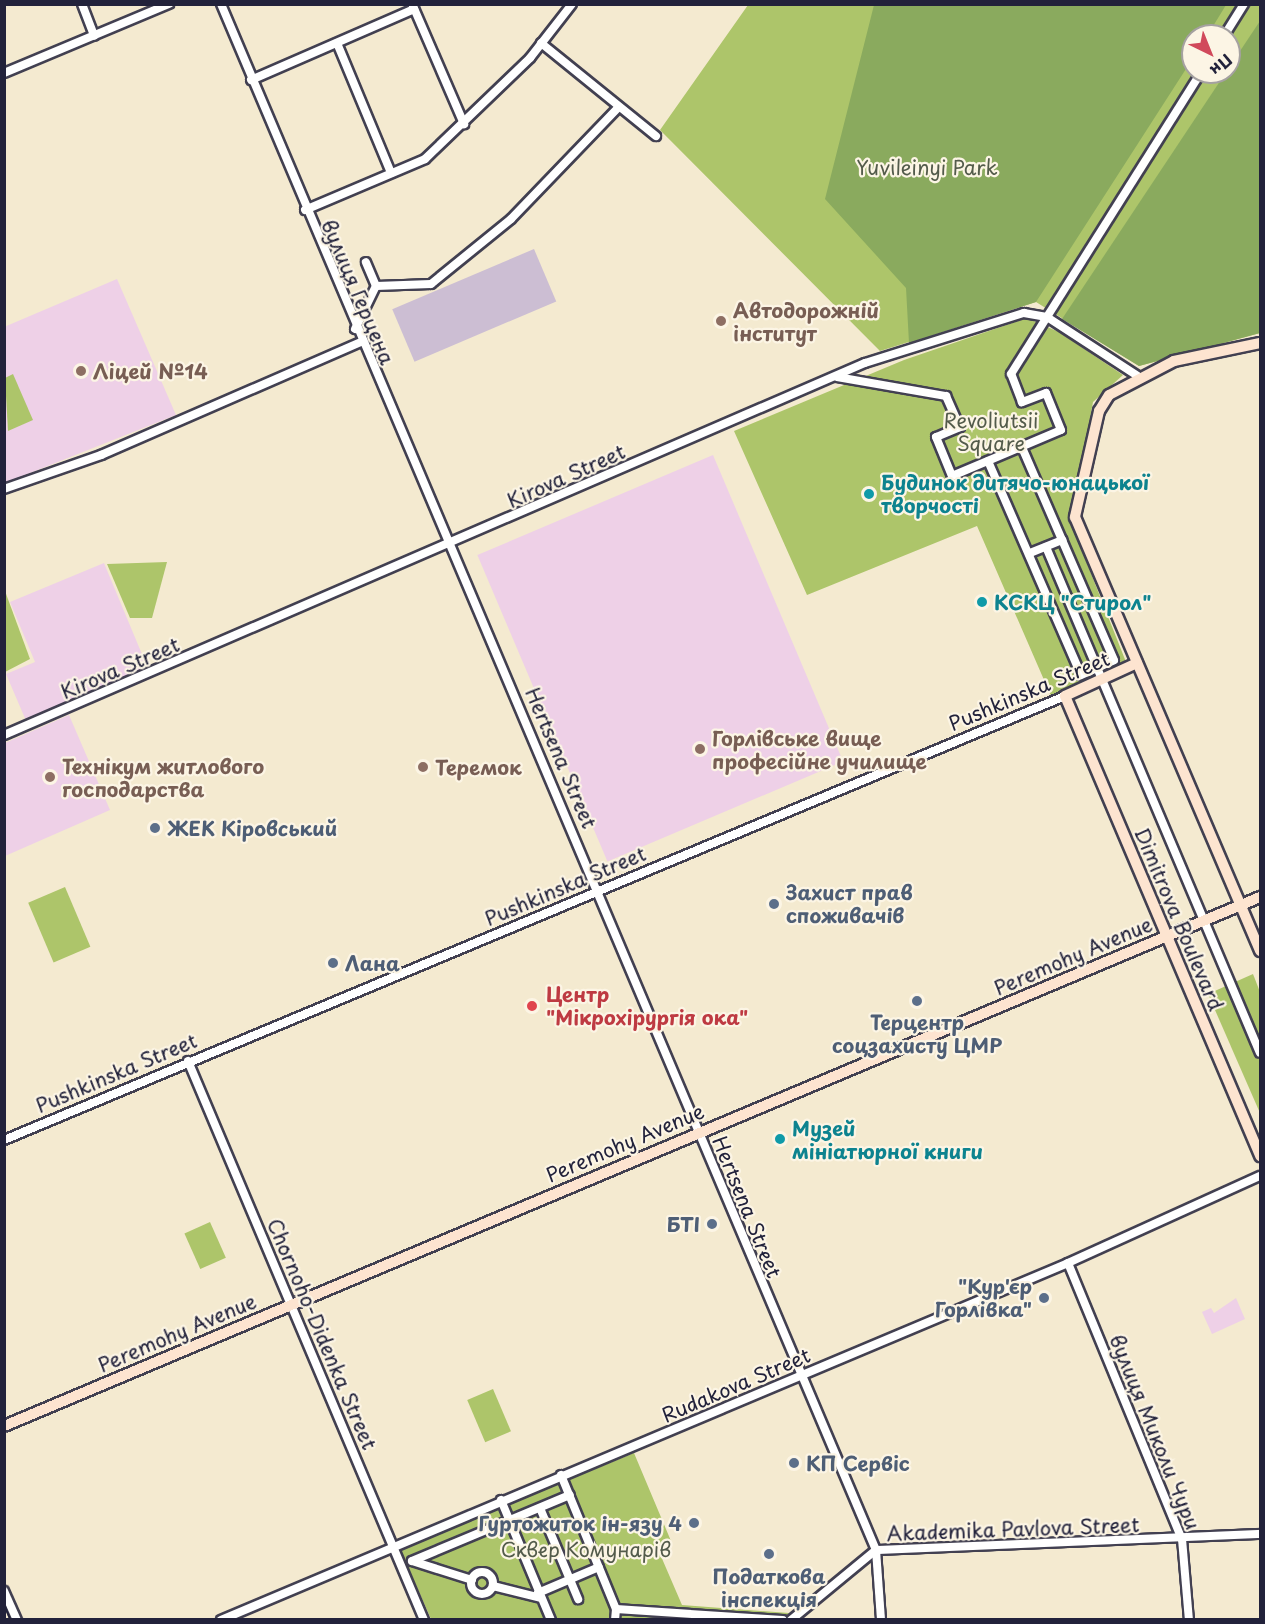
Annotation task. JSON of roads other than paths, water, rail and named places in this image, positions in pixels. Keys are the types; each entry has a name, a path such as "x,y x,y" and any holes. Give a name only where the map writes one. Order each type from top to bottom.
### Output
{"main road":[{"path":"1260,343 1174,361 1138,376 1109,396 1099,411 1075,518 1260,951"},
{"name":"Pushkinska Street","path":"1065,696 1137,663"},
{"name":"Dimitrova Boulevard","path":"1065,696 1260,1156"},
{"name":"Peremohy Avenue","path":"4,1426 699,1131 1260,897"}],"street":[{"path":"82,4 94,36"},
{"path":"4,74 169,4"},
{"path":"305,210 424,159 464,124 541,43 572,4"},
{"path":"1232,24 1244,4"},
{"path":"221,6 250,80 413,7 464,124"},
{"path":"337,43 391,173"},
{"path":"541,43 618,108 656,136"},
{"name":"вулиця Герцена","path":"250,80 355,329 451,546"},
{"path":"836,376 946,396 960,427 936,437 952,476 1061,430 1046,393 1022,402 1011,374 1193,84"},
{"path":"376,286 431,284 511,219 618,108"},
{"path":"355,329 376,286 366,262"},
{"name":"Kirova Street","path":"4,735 451,546 836,376 1024,313 1047,316"},
{"path":"1047,316 1138,376"},
{"path":"4,489 101,455 361,342"},
{"path":"988,461 1081,675 1096,669 1114,660 1022,447"},
{"path":"1030,554 1063,540"},
{"name":"Hertsena Street","path":"451,546 600,891 799,1376 876,1550 881,1620"},
{"path":"1046,547 1260,1053"},
{"name":"Pushkinska Street","path":"4,1140 188,1061 1065,696"},
{"name":"Chornoho-Didenka Street","path":"188,1061 424,1620"},
{"name":"Rudakova Street","path":"221,1620 392,1545 1068,1263 1260,1176"},
{"name":"вулиця Миколи Чури","path":"1068,1263 1182,1539 1189,1620"},
{"path":"561,1475 616,1609 615,1620"},
{"path":"493,1586 487,1573 472,1580 412,1561 570,1495"},
{"path":"501,1500 551,1620"},
{"path":"540,1508 578,1599"},
{"name":"Akademika Pavlova Street","path":"791,1620 876,1550 1260,1534"},
{"path":"472,1580 479,1593 493,1586 540,1595 599,1567"},
{"path":"4,1592 17,1620"},
{"path":"616,1609 783,1620"}],"tram line":[{"path":"4,1603 11,1620"}],"place":[{"name":"Автодорожній інститут","path":"721,321"},
{"name":"Ліцей №14","path":"81,371"},
{"name":"Будинок дитячо-юнацької творчості","path":"869,494"},
{"name":"КСКЦ \"Стирол\"","path":"982,602"},
{"name":"Горлівське вище професійне училище","path":"700,749"},
{"name":"Теремок","path":"423,767"},
{"name":"Технікум житлового господарства","path":"50,777"},
{"name":"ЖЕК Кіровський","path":"155,828"},
{"name":"Захист прав споживачів","path":"774,904"},
{"name":"Лана","path":"333,963"},
{"name":"Терцентр соцзахисту ЦМР","path":"917,1001"},
{"name":"Центр \"Мікрохірургія ока\"","path":"532,1006"},
{"name":"Музей мініатюрної книги","path":"780,1139"},
{"name":"БТІ","path":"712,1224"},
{"name":"\"Кур'єр Горлівка\"","path":"1044,1298"},
{"name":"КП Сервіс","path":"794,1463"},
{"name":"Гуртожиток ін-язу 4","path":"694,1523"},
{"name":"Податкова інспекція","path":"769,1554"}],"park label":[{"name":"Yuvileinyi Park","path":"927,167"},
{"name":"Revoliutsii Square","path":"991,432"},
{"name":"Сквер Комунарів","path":"586,1549"}]}
